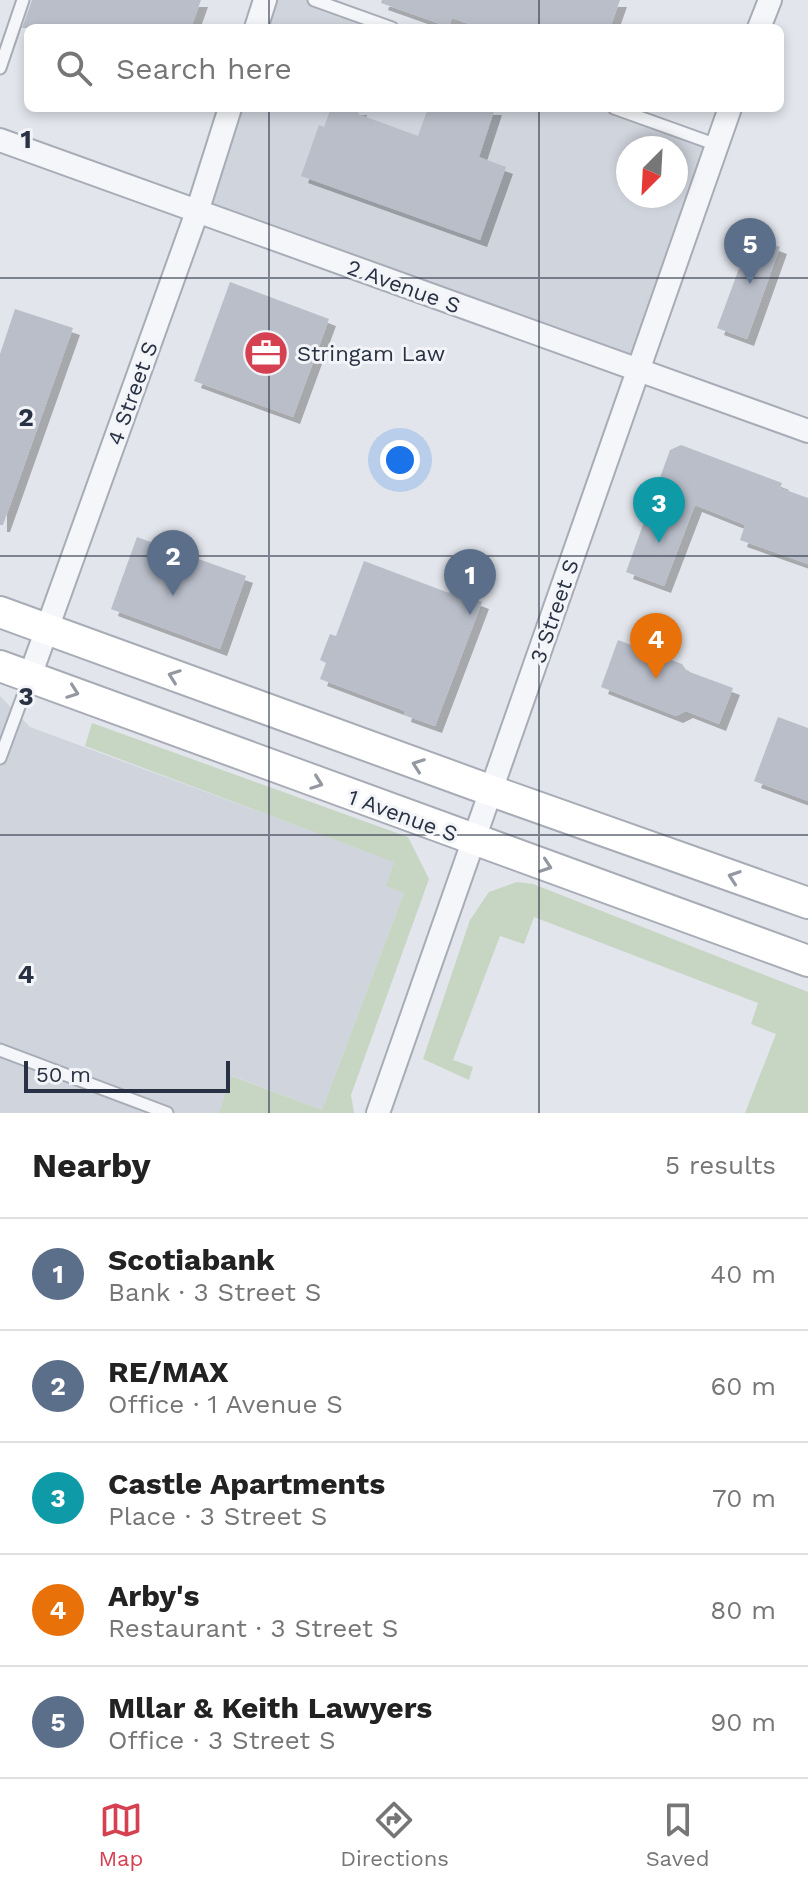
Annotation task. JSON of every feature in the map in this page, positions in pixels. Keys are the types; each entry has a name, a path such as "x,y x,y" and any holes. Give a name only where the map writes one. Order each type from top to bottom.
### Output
{"street":[{"path":"257,24 265,0"},
{"path":"761,24 770,0"},
{"name":"4 Street S","path":"30,676 197,212 229,112"},
{"name":"3 Street S","path":"378,1113 729,112"},
{"name":"2 Avenue S","path":"0,140 808,431"},
{"path":"0,612 808,903"},
{"name":"1 Avenue S","path":"0,666 808,961"}],"lane":[{"path":"0,68 23,0"},
{"path":"314,0 381,24"},
{"path":"625,112 717,145"},
{"path":"0,758 30,676"},
{"path":"0,1050 167,1113"}],"shaded area":[{"path":"265,0 314,0 381,24 257,24"},
{"path":"229,112 625,112 717,145 637,370 197,212"},
{"path":"0,696 30,727 395,862 404,893 322,1110 232,1076 219,1113 0,1113"}],"green space":[{"path":"92,723 408,837 429,879 351,1095 354,1113 219,1113 231,1076 322,1110 404,893 386,886 394,862 85,746"},
{"path":"517,882 533,884 808,992 808,1113 745,1113 776,1034 751,1024 758,1003 534,917 524,944 500,936 453,1060 473,1067 469,1080 423,1059 470,920 489,892"}],"building":[{"path":"32,0 201,0 192,24 24,24 22,28"},
{"path":"382,0 620,0 611,24 469,24 452,18 450,24 440,24 381,3"},
{"path":"330,112 359,112 418,136 427,112 494,112 479,157 506,167 480,240 301,176 319,125 324,127"},
{"path":"751,236 780,247 747,339 717,328"},
{"path":"230,282 329,319 293,417 194,381"},
{"path":"15,309 73,328 3,525 0,525 0,354"},
{"path":"681,445 782,483 780,488 808,498 808,564 740,540 745,525 695,505 664,586 626,572 670,450"},
{"path":"137,537 246,576 220,649 111,609"},
{"path":"364,561 482,602 435,726 404,715 405,711 320,679 326,663 320,660 330,634 336,636"},
{"path":"618,640 682,664 687,671 733,688 719,724 686,711 676,716 601,687"},
{"path":"778,717 808,728 808,801 754,781"}],"place":[{"name":"Mllar & Keith Lawyers","path":"750,284"},
{"name":"Stringam Law","path":"266,353"},
{"name":"Castle Apartments","path":"659,543"},
{"name":"RE/MAX","path":"173,596"},
{"name":"Scotiabank","path":"470,615"},
{"name":"Arby's","path":"656,679"}]}
